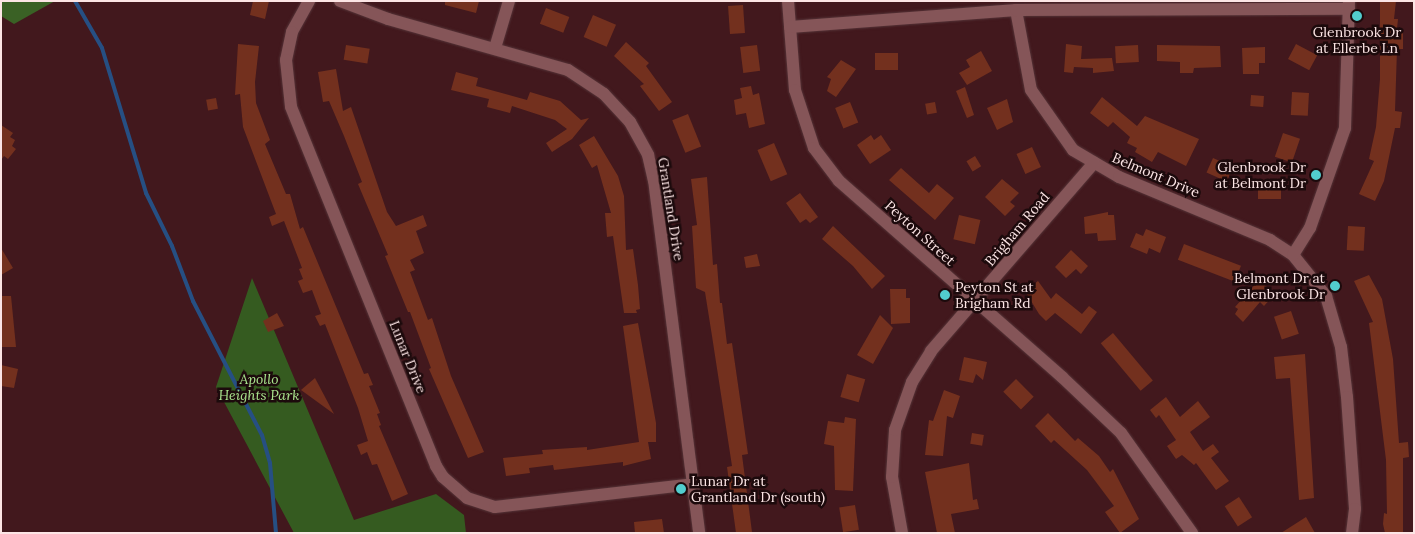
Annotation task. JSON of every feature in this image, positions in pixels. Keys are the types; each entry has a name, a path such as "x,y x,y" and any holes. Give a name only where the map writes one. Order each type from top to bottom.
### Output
{"street":[{"name":"Lunar Drive","path":"309,1 292,32 286,60 291,107 436,466 443,477 467,498 494,507 693,484"},
{"name":"Grantland Drive","path":"340,1 388,19 568,70 604,94 630,122 648,155 699,533"},
{"path":"495,48 509,1"},
{"name":"Peyton Street","path":"788,1 795,90 814,148 839,181 1062,377 1121,433 1192,533"},
{"path":"790,27 1016,10 1349,5 1349,76 1345,128 1310,228 1293,255"},
{"name":"Belmont Drive","path":"1016,10 1031,90 1073,150 1119,177 1243,228 1293,255 1326,296 1341,347 1355,509 1352,533"},
{"name":"Brigham Road","path":"902,533 892,477 894,430 912,382 931,351 1094,163"}],"green space":[{"path":"1,1 55,1 14,24 1,16"},
{"name":"Apollo Heights Park","path":"252,278 354,520 436,494 464,515 466,533 294,533 216,387"}],"building":[{"path":"253,1 269,1 265,19 250,15"},
{"path":"445,1 479,1 476,13 445,5"},
{"path":"1380,1 1396,1 1394,19 1398,19 1397,29 1403,29 1403,49 1397,49 1395,111 1402,112 1400,128 1395,128 1384,181 1375,201 1359,194 1374,161 1369,159 1376,127 1380,79"},
{"path":"743,5 745,33 730,34 728,6"},
{"path":"546,8 569,17 563,33 540,24"},
{"path":"593,15 616,25 607,47 584,37"},
{"path":"626,42 649,63 646,66 672,102 659,111 640,86 644,84 614,56"},
{"path":"238,44 259,46 255,82 256,103 270,140 265,144 286,194 290,194 300,229 303,227 364,374 368,373 373,385 369,386 380,413 377,414 381,425 379,426 408,494 392,501 377,464 372,465 367,452 361,455 357,445 368,441 358,408 325,324 320,326 315,316 321,314 312,290 303,293 298,281 303,279 299,269 302,268 284,221 272,226 269,217 276,214 243,127 240,94 235,95"},
{"path":"1066,44 1082,46 1081,59 1112,58 1114,71 1093,73 1093,68 1074,67 1073,73 1064,72"},
{"path":"1296,44 1317,55 1309,70 1288,59"},
{"path":"346,45 370,49 367,64 344,60"},
{"path":"757,45 760,71 743,73 740,47"},
{"path":"1138,45 1139,62 1116,63 1115,46"},
{"path":"1157,45 1220,46 1221,67 1194,68 1193,73 1180,73 1180,62 1157,61"},
{"path":"1265,47 1265,63 1259,63 1259,74 1243,74 1242,48"},
{"path":"981,51 992,71 967,85 959,73 970,67 966,60"},
{"path":"875,53 898,53 898,70 875,70"},
{"path":"841,60 856,69 836,97 827,91 831,79 827,77"},
{"path":"336,69 343,111 351,107 387,212 396,226 423,215 427,226 416,231 424,253 410,260 415,270 410,272 428,320 432,318 451,376 484,452 468,458 429,369 431,368 410,312 408,312 385,256 388,255 358,184 362,182 344,136 329,101 323,102 318,72"},
{"path":"456,72 478,78 476,86 527,100 530,92 560,101 581,120 589,118 572,139 552,152 546,143 567,129 555,120 512,106 510,113 487,107 489,99 451,90"},
{"path":"751,86 753,95 759,93 765,124 749,128 746,113 736,115 734,100 742,98 740,88"},
{"path":"965,87 974,115 967,118 956,91"},
{"path":"1292,92 1309,93 1308,116 1291,115"},
{"path":"1251,95 1264,96 1263,107 1250,106"},
{"path":"1102,97 1137,126 1145,116 1199,139 1186,166 1158,152 1152,162 1135,152 1137,148 1127,143 1130,137 1113,122 1108,127 1090,113"},
{"path":"216,98 218,109 208,111 206,100"},
{"path":"1007,99 1013,122 997,130 987,108"},
{"path":"850,102 858,122 843,128 835,108"},
{"path":"935,102 937,113 927,115 925,104"},
{"path":"688,114 701,146 685,153 672,120"},
{"path":"1,125 13,133 10,137 15,140 12,146 16,149 8,159 4,156 1,160"},
{"path":"1283,133 1300,139 1292,162 1275,157"},
{"path":"871,135 874,140 881,135 891,150 870,164 857,145"},
{"path":"594,136 618,176 624,196 626,250 633,249 638,285 640,309 636,310 637,313 624,313 613,236 607,237 605,213 611,213 597,165 592,168 579,145"},
{"path":"774,143 787,174 771,181 757,150"},
{"path":"1032,147 1041,167 1025,174 1016,154"},
{"path":"975,156 981,166 973,171 966,161"},
{"path":"1213,158 1233,167 1227,182 1206,173"},
{"path":"901,168 929,193 937,184 954,198 935,220 889,180"},
{"path":"707,177 713,265 717,264 720,303 722,303 727,344 732,343 748,454 742,455 752,532 745,533 736,533 727,467 732,466 705,292 696,288 692,226 697,225 691,179"},
{"path":"1002,179 1019,193 1010,202 1015,206 1005,216 985,197"},
{"path":"1258,182 1281,182 1281,199 1258,199"},
{"path":"800,193 818,217 810,223 806,219 800,223 786,203"},
{"path":"1108,212 1108,215 1114,215 1116,240 1098,241 1097,233 1085,234 1084,217"},
{"path":"959,215 980,220 975,244 953,239"},
{"path":"833,226 885,276 872,289 853,266 822,239"},
{"path":"1348,226 1365,227 1364,251 1347,250"},
{"path":"1146,229 1166,237 1160,253 1149,248 1147,254 1130,247 1136,233 1143,236"},
{"path":"1184,244 1241,266 1235,282 1178,260"},
{"path":"1,248 13,268 1,275"},
{"path":"1071,250 1088,266 1081,274 1076,269 1066,278 1055,267"},
{"path":"757,254 760,266 746,268 744,257"},
{"path":"1369,275 1382,299 1393,359 1399,443 1408,442 1409,457 1403,458 1403,533 1385,533 1383,524 1384,513 1387,514 1386,460 1369,323 1373,322 1354,281"},
{"path":"1259,280 1275,294 1264,306 1260,302 1243,322 1235,314 1238,309 1235,307"},
{"path":"1038,281 1051,299 1056,293 1082,314 1089,306 1097,312 1081,334 1055,313 1046,321 1039,314 1025,291"},
{"path":"890,289 906,289 906,298 910,298 910,323 891,324"},
{"path":"1,296 11,296 16,347 1,347"},
{"path":"1291,311 1299,334 1282,340 1274,317"},
{"path":"277,313 284,326 268,332 263,321"},
{"path":"880,315 893,328 873,364 857,355"},
{"path":"638,323 656,423 656,442 648,442 651,459 623,466 623,462 554,470 553,465 529,468 530,473 506,476 503,458 543,454 542,450 587,447 587,450 639,442 623,326"},
{"path":"1113,333 1153,380 1141,391 1101,343"},
{"path":"1305,354 1314,498 1299,500 1290,378 1276,379 1274,357"},
{"path":"964,357 987,362 983,380 976,374 973,383 959,380"},
{"path":"1,365 18,369 14,388 1,386"},
{"path":"847,374 865,379 859,402 840,397"},
{"path":"315,378 334,414 301,390"},
{"path":"1016,379 1034,397 1021,409 1003,392"},
{"path":"944,390 960,396 953,418 947,416 943,456 925,455 929,420 933,421"},
{"path":"1166,397 1180,417 1198,401 1210,417 1190,432 1203,451 1213,444 1219,452 1211,458 1229,481 1216,490 1196,463 1194,465 1182,455 1176,459 1167,446 1176,440 1159,415 1156,418 1150,410"},
{"path":"1048,413 1075,441 1078,438 1099,456 1110,472 1113,469 1139,519 1120,533 1105,512 1114,506 1087,470 1054,440 1051,443 1035,426"},
{"path":"845,417 856,419 853,491 835,490 834,446 824,444 828,421 844,423"},
{"path":"972,433 984,435 982,446 970,444"},
{"path":"969,463 973,500 977,499 979,509 951,514 955,533 937,533 925,472"},
{"path":"1239,497 1252,517 1238,526 1225,506"},
{"path":"855,505 859,530 843,532 839,508"},
{"path":"1306,517 1315,533 1281,533"},
{"path":"662,519 664,533 635,533 634,522"}],"waterway":[{"path":"75,1 102,48 146,193 172,246 193,301 262,435 270,463 276,533"}],"place":[{"name":"Glenbrook Dr at Ellerbe Ln","path":"1357,16"},
{"name":"Glenbrook Dr at Belmont Dr","path":"1316,175"},
{"name":"Belmont Dr at Glenbrook Dr","path":"1335,286"},
{"name":"Peyton St at Brigham Rd","path":"945,295"},
{"name":"Lunar Dr at Grantland Dr (south)","path":"681,489"}]}
